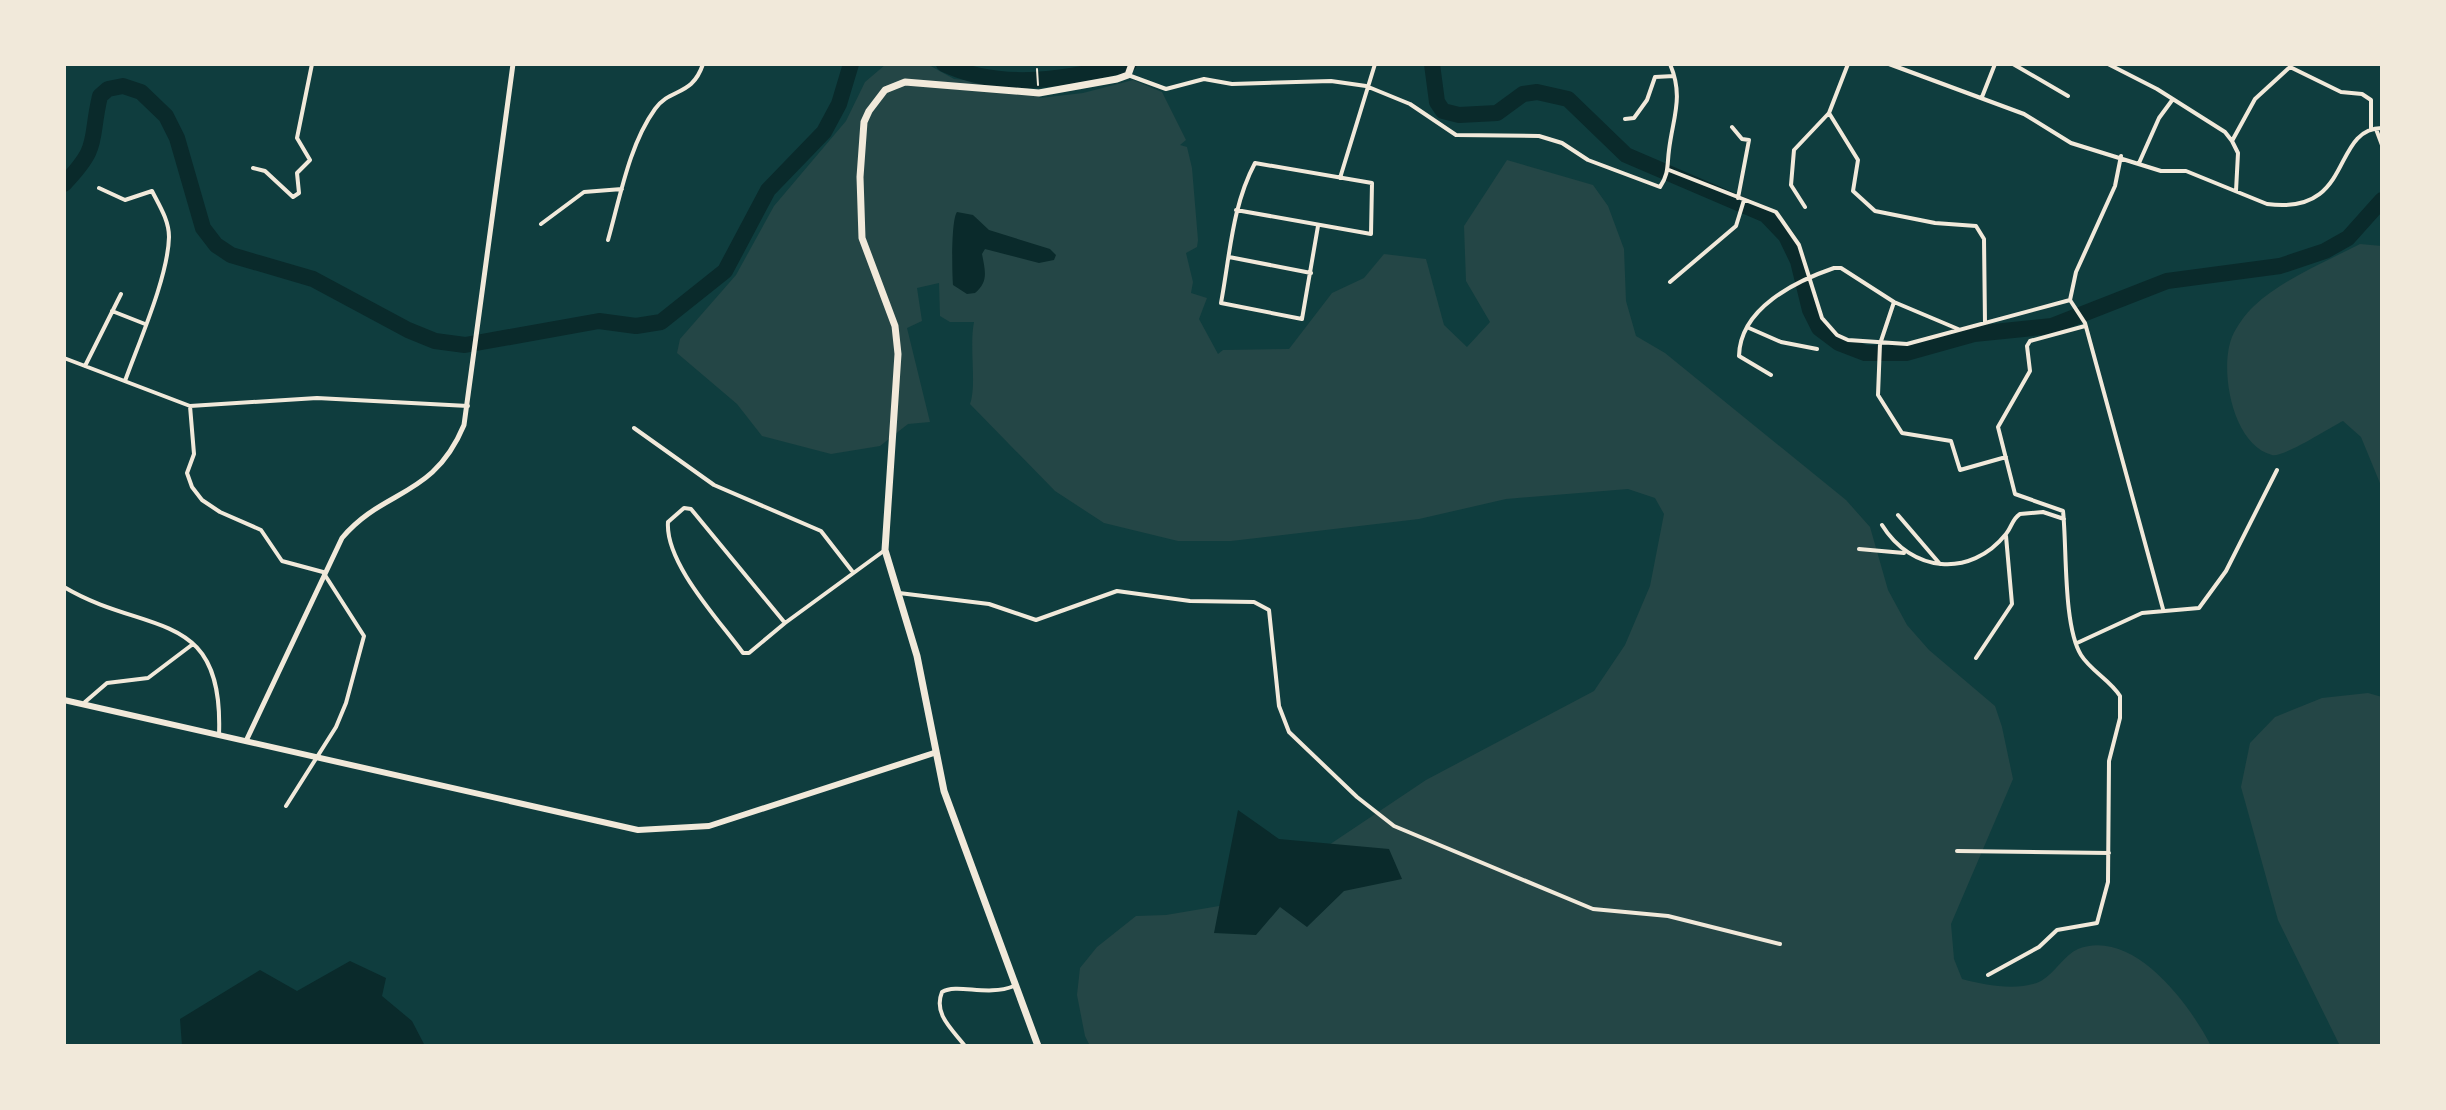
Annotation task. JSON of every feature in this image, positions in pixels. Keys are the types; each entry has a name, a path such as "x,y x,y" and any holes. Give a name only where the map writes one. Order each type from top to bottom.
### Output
{"highway":[{"path":"1038,1046 947,798 934,753 917,656 885,550 898,354 895,326 860,225 862,144 869,111 885,90 905,82 1039,93 1130,70"}],"main road":[{"path":"64,700 85,702 611,826 655,831 709,826 934,753"}],"street":[{"path":"253,168 265,171 293,197 299,193 297,173 310,160 297,138 312,64"},
{"path":"246,741 323,572 351,528 427,480 458,440 469,406 513,64"},
{"path":"608,240 622,189 645,126 656,107 667,97 692,86 703,64"},
{"path":"1340,178 1375,64"},
{"path":"1130,70 1166,89 1204,79 1232,84 1331,81 1366,86 1410,104 1456,135 1539,136 1562,143 1588,160 1660,187 1669,170 1669,151 1679,106 1670,64"},
{"path":"1805,207 1791,185 1794,150 1829,113 1848,64"},
{"path":"1889,64 2024,114 2071,143 2121,156 2161,171 2186,171 2281,206 2315,199 2327,190 2355,143 2376,129"},
{"path":"1982,97 1995,64"},
{"path":"2013,64 2068,96"},
{"path":"2108,64 2173,99 2225,132 2238,153 2236,191"},
{"path":"2232,141 2255,99 2290,67 2341,92 2362,94 2371,100 2382,145"},
{"path":"1625,119 1634,118 1647,100 1655,77 1674,76"},
{"path":"2139,163 2159,118 2173,99"},
{"path":"1829,113 1858,160 1853,191 1868,208 1935,223 1976,226 1984,239 1985,323"},
{"path":"1670,282 1736,226 1749,140 1742,139 1732,127"},
{"path":"2121,156 2115,186 2076,272 2070,300 2085,325 2163,609"},
{"path":"1236,210 1371,234 1372,183 1255,163 1240,191 1236,210 1221,303 1302,319 1318,226"},
{"path":"1669,170 1776,212 1799,245 1817,308 1830,328 1848,340 1907,344 2070,300"},
{"path":"99,188 125,200 152,191 166,219 169,237 164,263 125,381"},
{"path":"541,224 584,192 622,189"},
{"path":"1229,257 1311,273"},
{"path":"1771,375 1739,356 1749,328 1770,300 1794,284 1841,268 1894,302 1960,330"},
{"path":"85,366 121,294"},
{"path":"1894,302 1880,344 1878,395 1902,433 1951,441 1960,470 2006,457"},
{"path":"112,311 145,324"},
{"path":"1988,975 2039,947 2057,930 2097,923 2108,882 2109,761 2122,707 2116,689 2081,655 2077,643 2067,605 2069,585 2063,511 2015,494 1998,427 2030,371 2027,346 2030,341 2085,325"},
{"path":"1749,328 1781,342 1817,349"},
{"path":"64,358 190,406 317,398 469,406"},
{"path":"190,406 194,454 187,473 197,494 220,512 261,530 282,561 323,572 364,636 346,703 318,758 286,806"},
{"path":"634,428 714,485 821,531 852,571"},
{"path":"2077,643 2142,613 2199,608 2209,597 2277,470"},
{"path":"785,623 691,509 684,508 668,522 671,547 693,586 743,653 749,653 852,571 885,550"},
{"path":"1882,525 1889,537 1909,553 1929,564 1940,564 1970,562 2006,534 2014,518 2030,511 2064,519"},
{"path":"1898,515 1940,564"},
{"path":"1976,658 2012,604 2006,534"},
{"path":"1859,549 1909,553"},
{"path":"64,587 98,604 167,627 193,644 214,676 220,698 219,735"},
{"path":"898,593 989,604 1036,620 1117,591 1190,601 1254,602 1269,610 1279,706 1289,732 1394,826 1593,909 1668,916 1780,944"},
{"path":"85,702 107,683 148,678 193,644"},
{"path":"1957,851 2109,853"},
{"path":"965,1046 941,1015 942,992 958,988 998,993 1016,986"}],"path":[{"path":"1037,69 1038,86"}],"shaded area":[{"path":"927,64 954,79 1024,85 1040,98 1083,93 1133,80 1162,92 1186,140 1180,145 1187,147 1192,168 1198,240 1197,247 1186,253 1193,282 1191,293 1207,298 1199,319 1218,354 1223,350 1289,349 1332,293 1364,278 1384,254 1426,259 1444,325 1467,347 1490,322 1466,281 1464,226 1507,160 1593,185 1608,206 1624,249 1626,301 1636,336 1665,353 1846,500 1870,527 1888,590 1907,625 1929,650 1995,706 2013,779 1951,924 1954,959 1962,979 1991,985 2022,986 2041,981 2078,949 2099,945 2119,949 2138,959 2174,991 2211,1046 1090,1046 1077,995 1080,968 1097,947 1136,916 1166,915 1225,905 1299,865 1426,780 1594,691 1625,645 1650,586 1664,514 1655,498 1628,489 1506,499 1419,519 1231,541 1178,541 1104,523 1055,491 970,404 974,322 950,322 940,316 939,283 917,288 922,321 907,328 930,422 908,424 880,446 831,454 762,436 737,404 677,353 680,339 736,275 774,206 846,121 865,82 885,65"},
{"path":"957,212 973,215 989,230 1050,249 1056,255 1054,260 1039,263 985,249 982,254 985,275 982,285 975,293 967,294 953,285 953,235"},
{"path":"2360,244 2382,246 2382,488 2361,437 2343,421 2278,455 2258,448 2238,422 2228,386 2228,351 2232,337 2251,309 2291,279"},
{"path":"2368,693 2382,697 2382,1046 2340,1046 2278,920 2241,787 2250,743 2275,717 2322,698"},
{"path":"1238,810 1279,839 1389,849 1402,879 1344,891 1307,927 1280,907 1256,935 1214,933"},
{"path":"350,961 386,978 382,996 412,1021 425,1046 182,1046 180,1019 260,970 297,991"}],"waterway":[{"path":"64,184 89,151 100,96 108,89 123,86 141,92 166,116 177,138 203,228 216,245 231,255 313,279 408,330 435,341 465,345 599,321 636,326 661,322 725,271 768,190 824,132 839,104 851,64"},
{"path":"944,64 967,73 1013,80 1059,78 1129,64"},
{"path":"1432,64 1437,102 1443,111 1459,115 1497,113 1523,94 1537,92 1568,99 1626,155 1766,215 1786,236 1798,261 1810,310 1819,328 1839,343 1865,353 1906,353 1974,334 2052,326 2167,281 2280,266 2325,251 2348,238 2382,200"}]}
